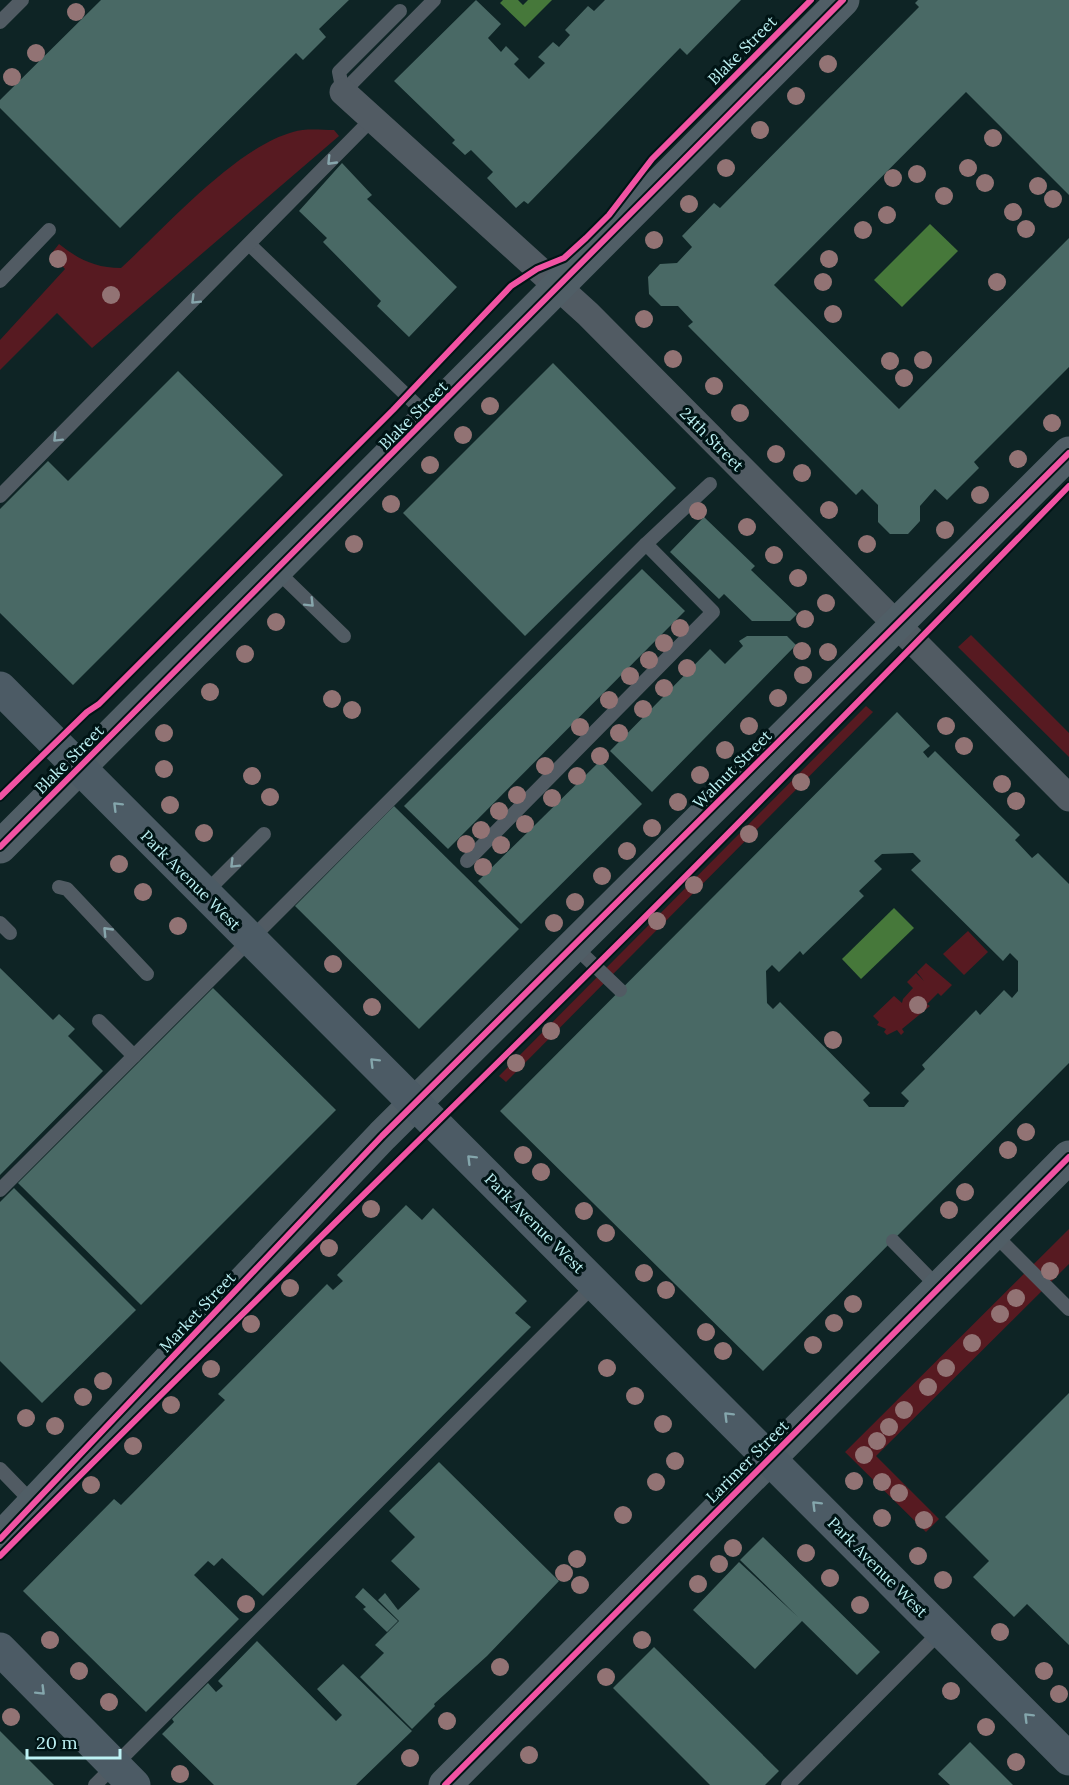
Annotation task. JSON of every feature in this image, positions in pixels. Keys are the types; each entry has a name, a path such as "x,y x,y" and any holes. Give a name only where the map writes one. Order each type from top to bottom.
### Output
{"main road":[{"name":"Blake Street","path":"0,847 843,0"},
{"name":"Walnut Street","path":"415,1104 1069,453"},
{"name":"Park Avenue West","path":"0,688 1069,1759"},
{"name":"Market Street","path":"0,1539 415,1104"},
{"name":"Larimer Street","path":"445,1785 1069,1157"},
{"path":"0,1649 115,1778"}],"street":[{"name":"24th Street","path":"343,92 558,287 1069,798"}],"lane":[{"path":"0,22 22,0"},
{"path":"343,92 434,0"},
{"path":"343,92 339,72 400,11"},
{"path":"0,496 372,119"},
{"path":"0,281 50,230"},
{"path":"250,245 429,417"},
{"path":"0,1190 646,544 710,484"},
{"path":"467,861 713,612 646,544"},
{"path":"276,570 344,636"},
{"path":"204,893 264,834"},
{"path":"59,887 66,889 147,974"},
{"path":"574,946 620,990"},
{"path":"99,1021 134,1056"},
{"path":"993,1233 1069,1309"},
{"path":"893,1241 939,1288"},
{"path":"115,1778 595,1284"},
{"path":"0,1469 34,1504"},
{"path":"788,1785 942,1631"}],"shaded area":[{"path":"503,0 518,0 523,5 528,0 552,0 525,27 500,3"},
{"path":"334,130 339,136 92,348 57,313 0,370 0,340 65,269 51,254 59,244 87,262 121,268 202,191 248,154 293,132"},
{"path":"930,224 958,251 902,307 874,280"},
{"path":"971,635 1069,733 1069,757 958,647"},
{"path":"866,706 873,712 506,1082 499,1076"},
{"path":"894,908 914,928 861,979 842,959"},
{"path":"968,931 988,952 964,975 943,954"},
{"path":"926,963 952,985 941,996 938,993 927,1004 930,1006 902,1029 904,1032 901,1035 897,1030 887,1035 884,1032 886,1029 877,1025 879,1022 873,1016 894,996 902,1003 913,988 907,982 916,973 924,981 917,972"},
{"path":"1069,1229 1069,1264 876,1456 939,1519 926,1532 845,1452"}],"building":[{"path":"101,0 349,0 319,29 326,37 303,60 296,53 120,228 0,108 0,100"},
{"path":"476,0 501,24 488,38 501,52 506,46 519,59 514,64 529,79 545,63 538,57 553,42 559,47 570,35 565,30 588,6 594,11 605,0 741,0 687,55 680,48 528,204 524,201 516,208 487,178 493,172 471,150 465,155 452,143 455,140 394,81"},
{"path":"918,0 1069,0 1069,195 966,92 774,285 899,409 1069,238 1069,367 974,462 979,468 947,500 935,489 920,506 920,521 908,534 890,534 878,522 878,505 862,489 856,495 688,326 693,322 678,306 661,306 649,294 648,277 660,264 677,263 692,247 682,236 714,203 720,208 919,7 915,3"},
{"path":"342,163 372,195 367,199 457,287 409,337 377,306 381,301 323,242 327,238 299,211"},
{"path":"553,363 676,488 525,636 403,513"},
{"path":"178,371 283,475 73,685 0,613 0,509 48,461 68,481"},
{"path":"704,517 755,566 751,570 797,614 790,621 752,621 724,594 719,599 670,552"},
{"path":"642,569 685,611 448,849 404,806"},
{"path":"747,636 787,636 796,645 652,792 610,751 710,649 725,664 743,646 739,641"},
{"path":"897,712 930,746 923,752 928,758 935,751 1020,835 1015,840 1032,858 1038,853 1069,884 1069,1063 763,1371 500,1111","holes":["913,853 921,861 911,870 1003,961 1010,953 1018,961 1018,991 1012,998 1004,990 980,1015 976,1010 922,1065 925,1069 901,1093 909,1101 904,1107 869,1107 863,1100 870,1093 780,1002 773,1009 767,1003 766,971 772,965 779,972 800,951 803,955 864,896 859,891 882,869 874,861 882,854"]},
{"path":"600,761 642,804 521,924 478,881"},
{"path":"394,806 519,929 419,1029 295,906"},
{"path":"0,968 53,1020 59,1014 75,1029 68,1036 103,1071 0,1175"},
{"path":"213,988 336,1110 141,1305 18,1183"},
{"path":"14,1188 136,1310 42,1403 0,1361 0,1202"},
{"path":"406,1205 422,1220 433,1208 527,1301 515,1313 531,1327 263,1596 222,1558 214,1566 208,1561 194,1575 239,1619 146,1712 23,1591 114,1499 121,1505 225,1400 218,1394 327,1284 333,1290 343,1281 337,1275"},
{"path":"1069,1393 1069,1645 1027,1604 1014,1617 973,1577 989,1561 945,1517"},
{"path":"439,1462 559,1581 487,1656 434,1704 435,1706 412,1729 360,1677 384,1653 375,1645 399,1621 378,1600 385,1593 398,1610 420,1589 391,1561 415,1537 389,1511"},
{"path":"763,1537 880,1652 857,1675 802,1621 755,1669 693,1610 739,1562 798,1617 740,1560"},
{"path":"363,1588 398,1621 387,1632 363,1609 366,1607 355,1597"},
{"path":"257,1641 336,1721 342,1715 317,1689 343,1664 412,1731 356,1785 214,1785 162,1734 174,1722 172,1719 208,1683 216,1692 223,1686 218,1681"},
{"path":"654,1647 779,1771 765,1785 710,1785 613,1688"},
{"path":"0,1731 54,1785 0,1785"},
{"path":"970,1742 1013,1785 950,1785 938,1774"}],"cycle path":[{"path":"0,797 87,712 99,704 393,410 511,286 537,269 564,258 586,238 609,215 652,159 811,0"},
{"path":"0,847 843,0"},
{"path":"0,1539 382,1136 1069,453"},
{"path":"0,1556 637,925 1069,486"},
{"path":"445,1785 1069,1157"}]}
